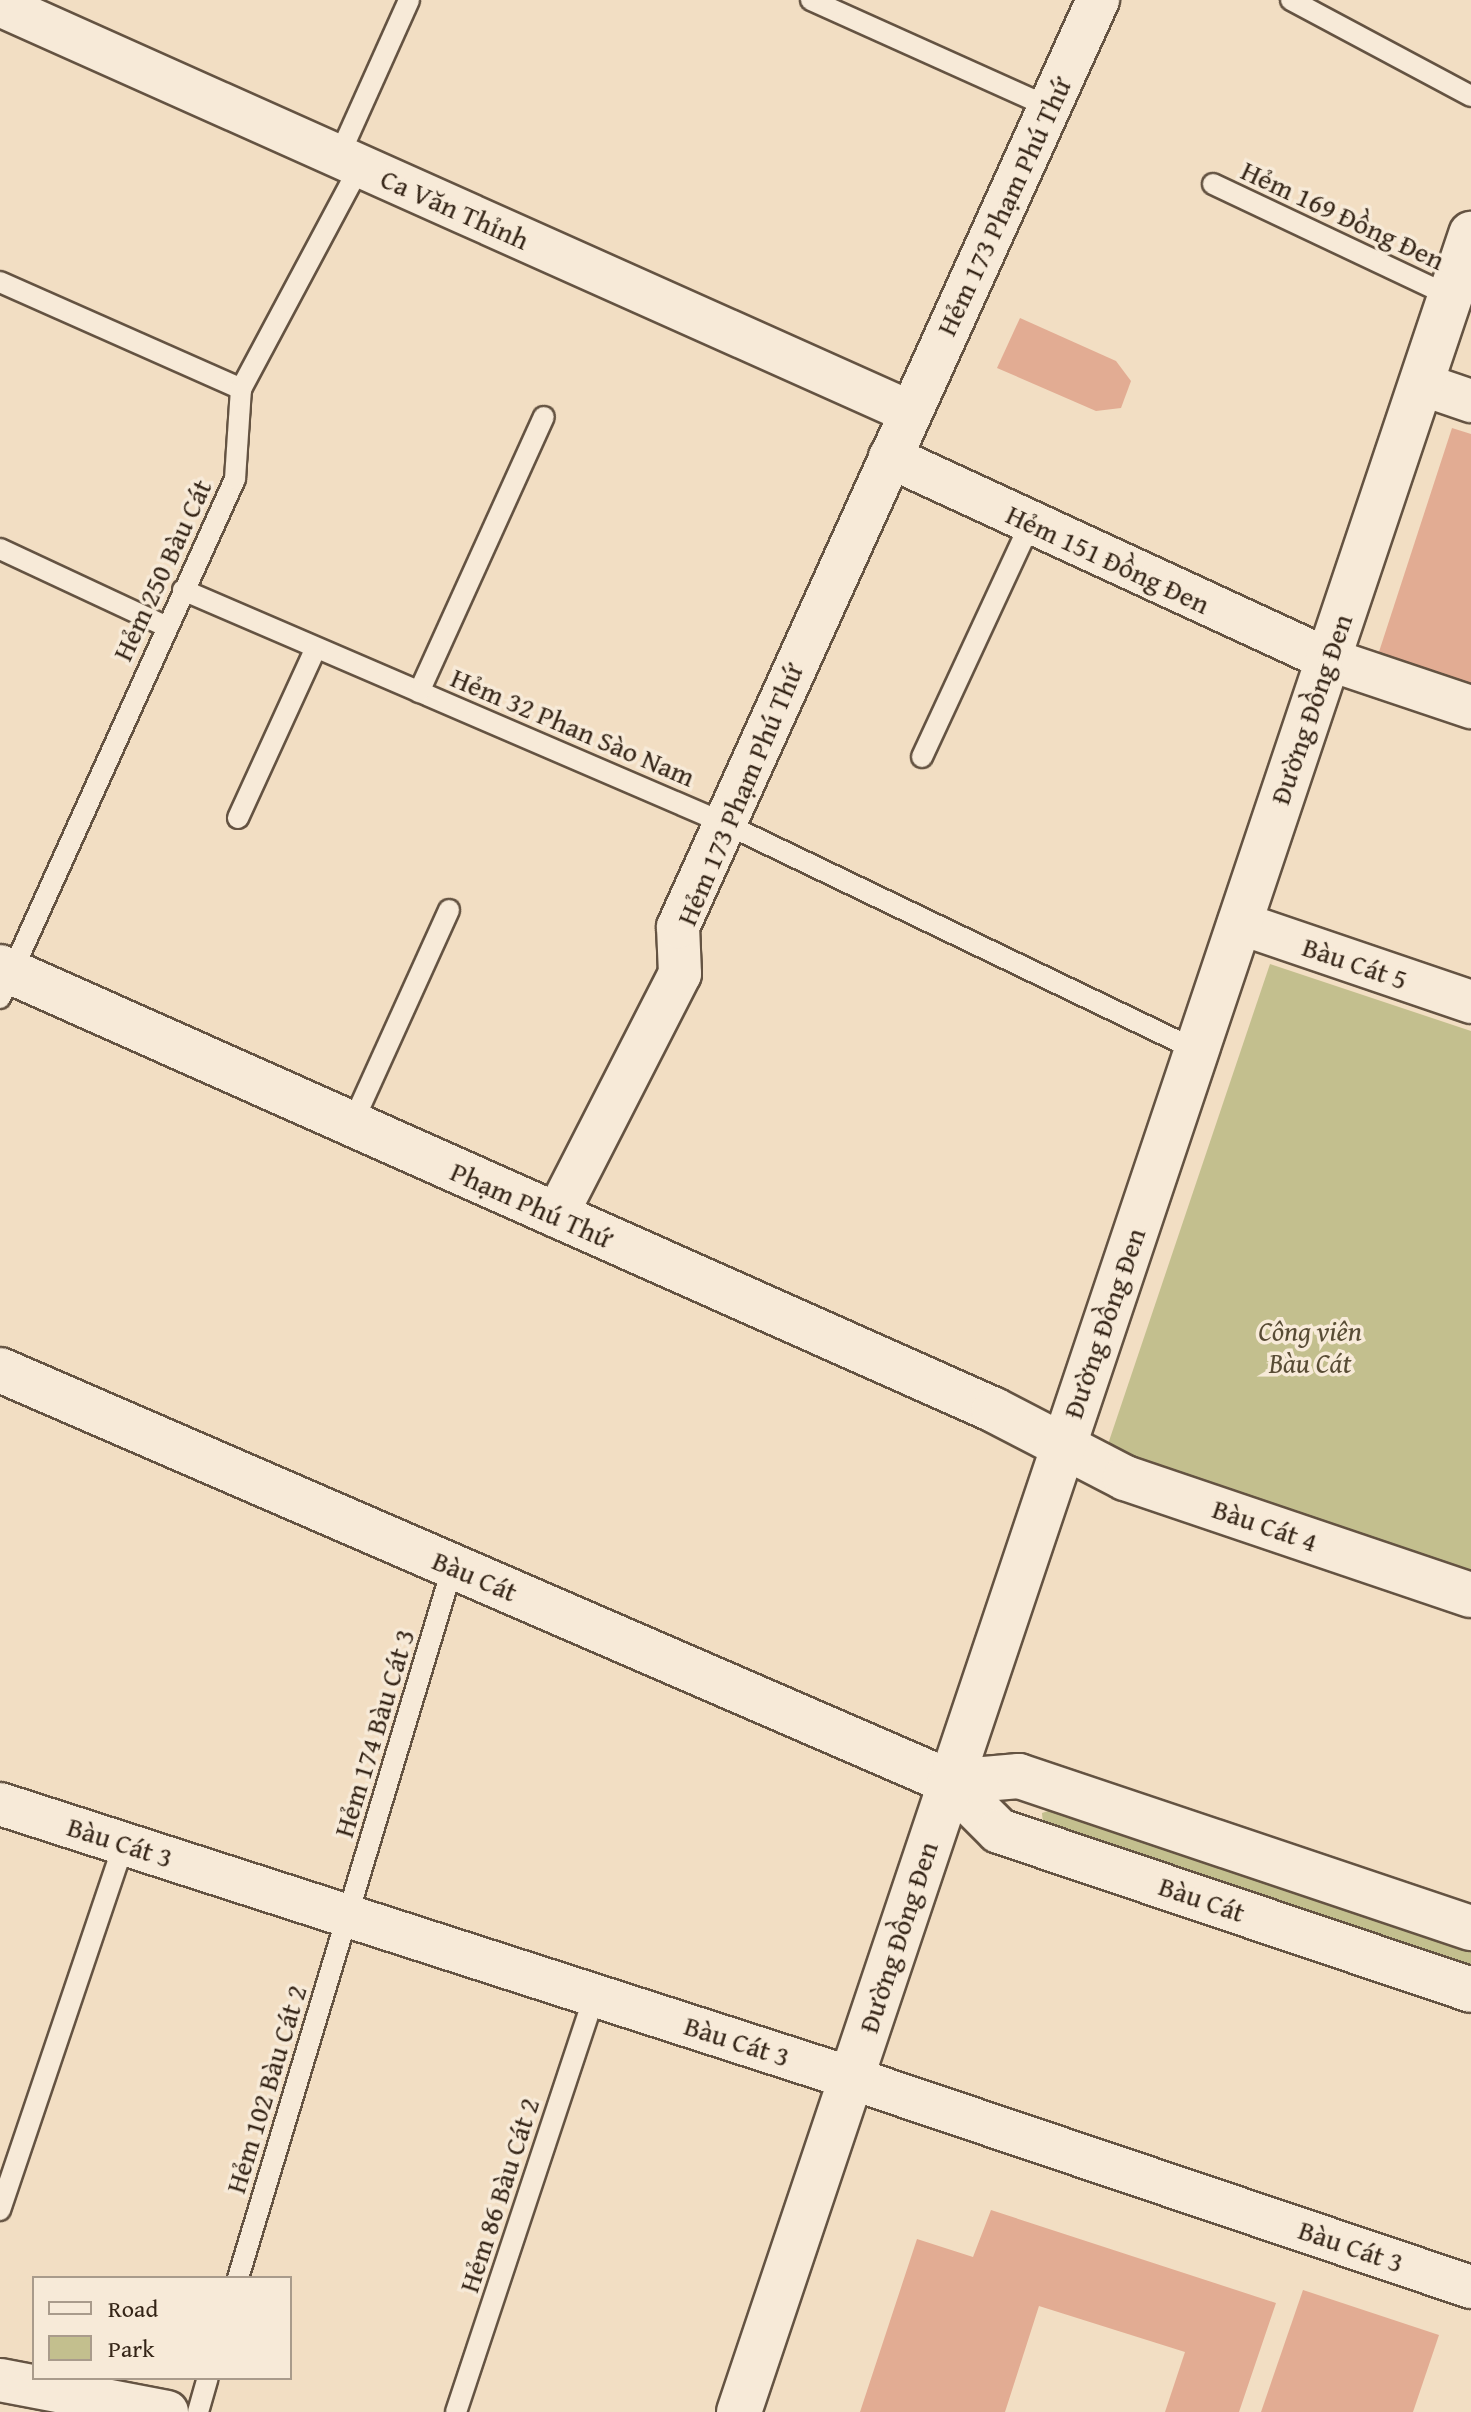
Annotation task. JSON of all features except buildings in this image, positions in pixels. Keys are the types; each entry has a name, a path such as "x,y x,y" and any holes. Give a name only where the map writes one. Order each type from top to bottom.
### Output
{"street":[{"name":"Hẻm 173 Phạm Phú Thứ","path":"556,1216 680,974 678,927 1098,0"},
{"name":"Ca Văn Thỉnh","path":"0,5 910,412"},
{"name":"Đường Đồng Đen","path":"739,2412 1471,234"},
{"path":"1421,384 1471,401"},
{"name":"Hẻm 151 Đồng Đen","path":"890,457 1328,659 1471,707"},
{"name":"Bàu Cát 5","path":"1239,923 1471,1002"},
{"name":"Phạm Phú Thứ","path":"3,979 352,1124 994,1410 1062,1446"},
{"name":"Bàu Cát","path":"0,1370 950,1782 999,1831 1471,1990"},
{"name":"Bàu Cát 4","path":"1062,1446 1125,1478 1471,1595"},
{"name":"Bàu Cát","path":"950,1782 1019,1776 1471,1928"},
{"name":"Bàu Cát 3","path":"0,1804 851,2078 1471,2287"},
{"path":"0,2380 167,2412"}],"lane":[{"name":"Hẻm 250 Bàu Cát","path":"3,979 235,479 241,389 349,161 409,0"},
{"path":"811,0 1049,107"},
{"path":"1291,0 1471,96"},
{"name":"Hẻm 169 Đồng Đen","path":"1213,184 1450,296"},
{"path":"0,282 241,389"},
{"path":"419,692 544,417"},
{"path":"922,757 1030,524"},
{"path":"0,549 167,627"},
{"name":"Hẻm 32 Phan Sào Nam","path":"183,590 724,823 1196,1050"},
{"path":"238,818 316,648"},
{"path":"352,1124 449,910"},
{"name":"Hẻm 174 Bàu Cát 3","path":"348,1915 453,1566"},
{"path":"0,2210 124,1844"},
{"name":"Hẻm 102 Bàu Cát 2","path":"239,2276 348,1915"},
{"name":"Hẻm 86 Bàu Cát 2","path":"456,2412 595,1995"},
{"path":"198,2412 207,2380"}],"green space":[{"name":"Công viên Bàu Cát","path":"1270,964 1471,1031 1471,1575 1105,1453"},
{"path":"1051,1810 1471,1950 1471,1968 1043,1824 1042,1813"}]}
